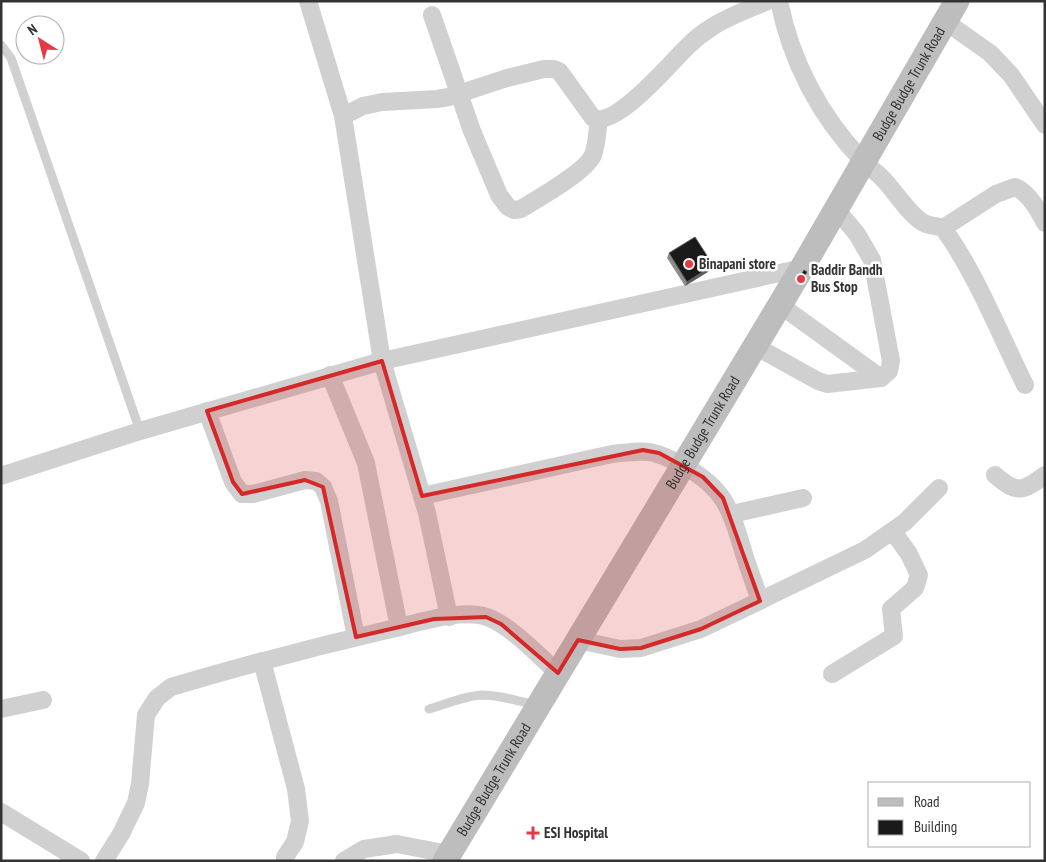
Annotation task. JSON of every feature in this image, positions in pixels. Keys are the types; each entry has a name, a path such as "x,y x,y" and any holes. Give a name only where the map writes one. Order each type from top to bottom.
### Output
{"main road":[{"name":"Budge Budge Trunk Road","path":"447,857 780,305 952,12"}],"street":[{"path":"308,1 343,116 382,361 422,496 449,617"},
{"path":"343,116 363,106 382,102 437,99 507,78 554,69 559,71 593,118 599,120 606,119 621,110 650,85 689,45 712,27 768,1"},
{"path":"779,1 783,22 797,64 831,124 863,162 881,176 917,219 926,224 943,228 952,240 970,272 1025,386"},
{"path":"952,12 1011,75 1045,125"},
{"path":"432,15 472,131 499,195 508,207 514,210 521,209 587,165 593,156 599,120"},
{"path":"943,228 996,194 1015,187 1021,189 1027,195 1045,223"},
{"path":"755,346 818,381 827,384 881,378 889,370 891,360 872,260 857,234 836,209"},
{"path":"1,476 206,411 382,361 802,268"},
{"path":"780,305 881,378"},
{"path":"330,375 366,463 399,627"},
{"path":"206,411 233,482 242,494 252,494 306,480 316,481 323,488 329,502 356,637"},
{"path":"422,496 612,454 643,450 659,453 703,477 723,498 732,514 760,601"},
{"path":"995,475 1009,487 1019,489 1030,486 1045,474"},
{"path":"578,640 620,649 641,648 701,629 865,550 905,522 940,488"},
{"path":"732,514 803,498"},
{"path":"832,674 894,636 891,609 915,588 919,575 909,554 897,537 888,534"},
{"path":"104,861 121,834 136,803 140,784 146,715 157,698 171,687 356,637 466,615 486,617 501,624 558,673"},
{"path":"262,661 296,789 300,821 295,842 285,857 285,861"},
{"path":"1,709 43,700"},
{"path":"1,812 81,861"},
{"path":"344,861 364,848 397,844 447,857"}],"lane":[{"path":"1,46 11,58 140,431"},
{"path":"429,709 482,695 539,705"}],"highlighted area":[{"path":"382,361 422,496 643,450 659,453 703,477 723,498 760,601 701,629 641,648 620,649 578,640 558,673 501,624 486,617 434,619 356,637 323,487 305,480 242,494 233,482 207,411"}],"building":[{"name":"Binapani store","path":"695,237 713,265 687,282 669,253"},
{"path":"804,270 807,272 803,279 800,277"}],"place":[{"name":"Binapani store","path":"689,264"},
{"name":"Baddir Bandh Bus Stop","path":"801,279"},
{"name":"ESI Hospital","path":"533,833"}]}
